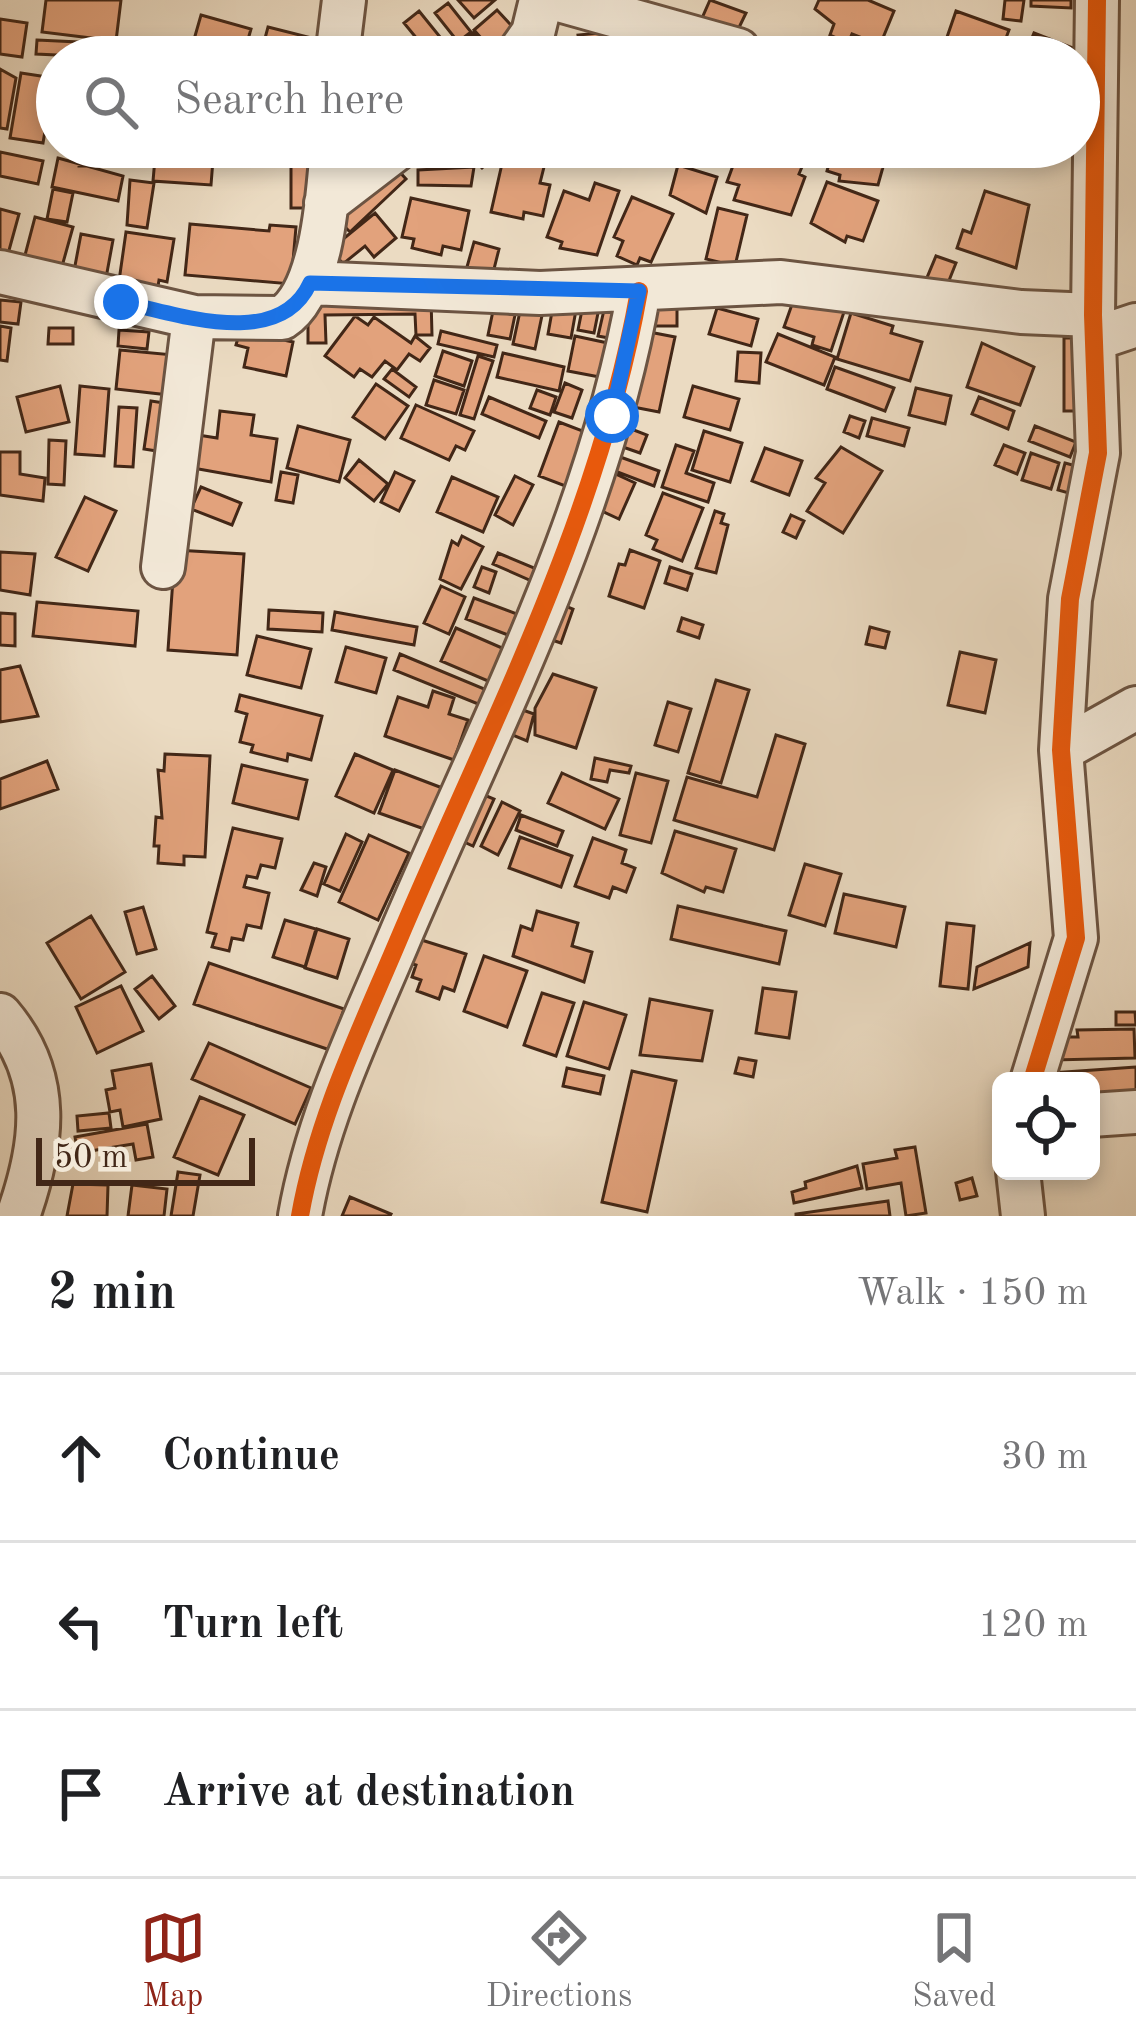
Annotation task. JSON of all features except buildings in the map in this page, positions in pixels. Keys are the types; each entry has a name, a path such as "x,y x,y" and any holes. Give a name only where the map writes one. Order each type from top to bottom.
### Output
{"street":[{"path":"340,36 344,0"},
{"path":"531,36 541,0"},
{"path":"559,0 688,36"},
{"path":"1097,0 1097,36"},
{"path":"0,272 194,317 282,318 310,283 330,168"},
{"path":"326,203 372,168"},
{"path":"1035,1072 1076,938 1060,750 1070,599 1096,480 1095,168"},
{"path":"310,283 639,291 782,282 1002,310 1093,327 1136,325"},
{"path":"300,1216 333,1095 527,647 591,479 612,416 639,291"},
{"path":"163,567 194,317"},
{"path":"1060,750 1136,708"},
{"path":"0,1015 30,1065 40,1107 40,1142 17,1216"},
{"path":"1100,1114 1136,1112"},
{"path":"1019,1180 1023,1216"}],"cycle path":[{"path":"1097,0 1097,36"},
{"path":"1035,1072 1076,938 1061,750 1070,599 1098,453 1095,168"},
{"path":"300,1216 317,1145 341,1076 569,541 621,376 639,291"}],"route":[{"path":"121,302 194,317 267,322 293,310 310,283 639,291 612,416"}]}
